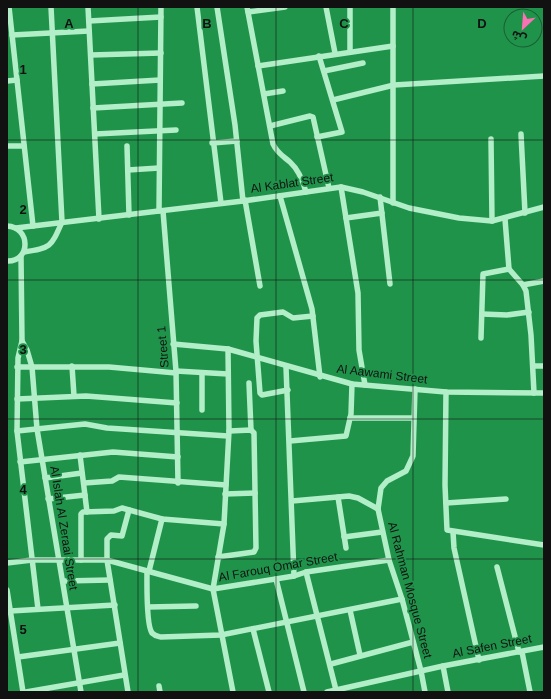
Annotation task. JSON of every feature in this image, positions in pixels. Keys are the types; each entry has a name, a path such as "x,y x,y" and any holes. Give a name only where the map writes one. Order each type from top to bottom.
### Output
{"street":[{"path":"9,7 33,226"},
{"path":"7,261 14,260 22,254 49,246 53,242 62,222 51,7"},
{"path":"88,7 99,219"},
{"name":"Street 1","path":"161,7 159,168 161,211 176,372 178,483"},
{"path":"197,7 212,143 221,203"},
{"path":"217,7 237,141 244,201 260,286"},
{"path":"285,7 248,9 258,66 276,150 298,171 306,192"},
{"path":"326,7 335,53"},
{"path":"350,7 350,51"},
{"path":"393,7 393,203"},
{"path":"89,21 161,17"},
{"path":"12,35 89,31"},
{"path":"258,66 335,53 393,46"},
{"path":"90,55 160,53"},
{"path":"317,137 342,133 319,56"},
{"path":"324,71 363,63"},
{"path":"333,100 394,85 544,76"},
{"path":"7,80 17,80"},
{"path":"92,84 160,80"},
{"path":"264,94 283,91"},
{"path":"93,108 182,103"},
{"path":"270,126 310,116 313,118 329,188"},
{"path":"95,134 176,130"},
{"path":"521,134 526,213"},
{"path":"491,139 492,221"},
{"path":"212,143 237,141"},
{"path":"7,146 24,146"},
{"path":"127,146 129,215"},
{"path":"128,170 159,168"},
{"path":"341,186 358,293 359,350 365,385"},
{"name":"Al Kablat Street","path":"7,226 16,228 99,219 244,201 341,186 380,197 393,203 442,216 492,221 505,219 544,207"},
{"path":"280,196 313,316 320,377"},
{"path":"380,197 390,284"},
{"path":"346,218 382,213"},
{"path":"505,219 509,269 523,285 526,291 529,312 534,393"},
{"path":"16,228 24,236 26,245 22,254 22,341 17,367 17,431 38,609"},
{"path":"481,338 483,274 509,269"},
{"path":"523,285 544,281"},
{"path":"288,390 261,395 256,341 259,316 283,312 293,318 313,316"},
{"path":"482,314 500,315 529,312"},
{"name":"Al Islah Al Zeraai Street","path":"22,341 27,350 32,367 37,429 81,692"},
{"name":"Al Aawami Street","path":"173,344 228,349 320,377 352,384 446,392 544,393"},
{"path":"228,349 228,434 224,524 213,589 233,692"},
{"path":"17,367 72,366 228,374"},
{"path":"72,366 74,396"},
{"path":"533,366 544,366"},
{"path":"286,367 294,576"},
{"path":"202,373 202,410"},
{"path":"218,557 256,550 254,433 251,430 249,383"},
{"path":"290,441 346,436 350,418 352,384"},
{"name":"Al Rahman Mosque Street","path":"415,390 412,461 406,471 387,481 381,488 378,510 389,560 402,599 421,671 424,692"},
{"path":"446,392 447,529 453,532 544,545"},
{"path":"17,399 98,396 177,403"},
{"path":"350,418 413,418"},
{"path":"17,431 85,424 107,428 228,434 251,430"},
{"path":"20,462 113,452 178,457"},
{"path":"80,455 87,512"},
{"path":"45,478 82,473"},
{"path":"84,483 112,481 119,477 178,483 226,485"},
{"path":"225,494 255,493"},
{"path":"48,499 85,495"},
{"path":"338,497 346,548"},
{"path":"292,501 354,497 378,510"},
{"path":"446,503 506,499"},
{"path":"81,560 80,514 87,512 114,511 122,508 162,519 224,524"},
{"path":"128,692 124,675 115,605 107,560 108,537 111,535 122,536 129,510"},
{"path":"162,519 148,571 148,607 151,631 156,636 221,635 318,617 402,599"},
{"path":"344,537 382,532"},
{"path":"453,532 454,548 478,660"},
{"name":"Al Farouq Omar Street","path":"7,563 32,560 107,560 213,589 294,576 306,572 389,560"},
{"path":"497,567 521,652 530,692"},
{"path":"306,572 331,664 336,690"},
{"path":"276,579 304,692"},
{"path":"63,581 110,580"},
{"path":"7,590 23,692"},
{"path":"10,610 115,605"},
{"path":"148,607 196,606"},
{"path":"350,610 360,655"},
{"path":"253,629 269,692"},
{"path":"331,664 413,642"},
{"path":"18,657 120,643"},
{"name":"Al Safen Street","path":"327,692 443,666 544,648"},
{"path":"443,666 448,692"},
{"path":"26,692 124,675"}]}
